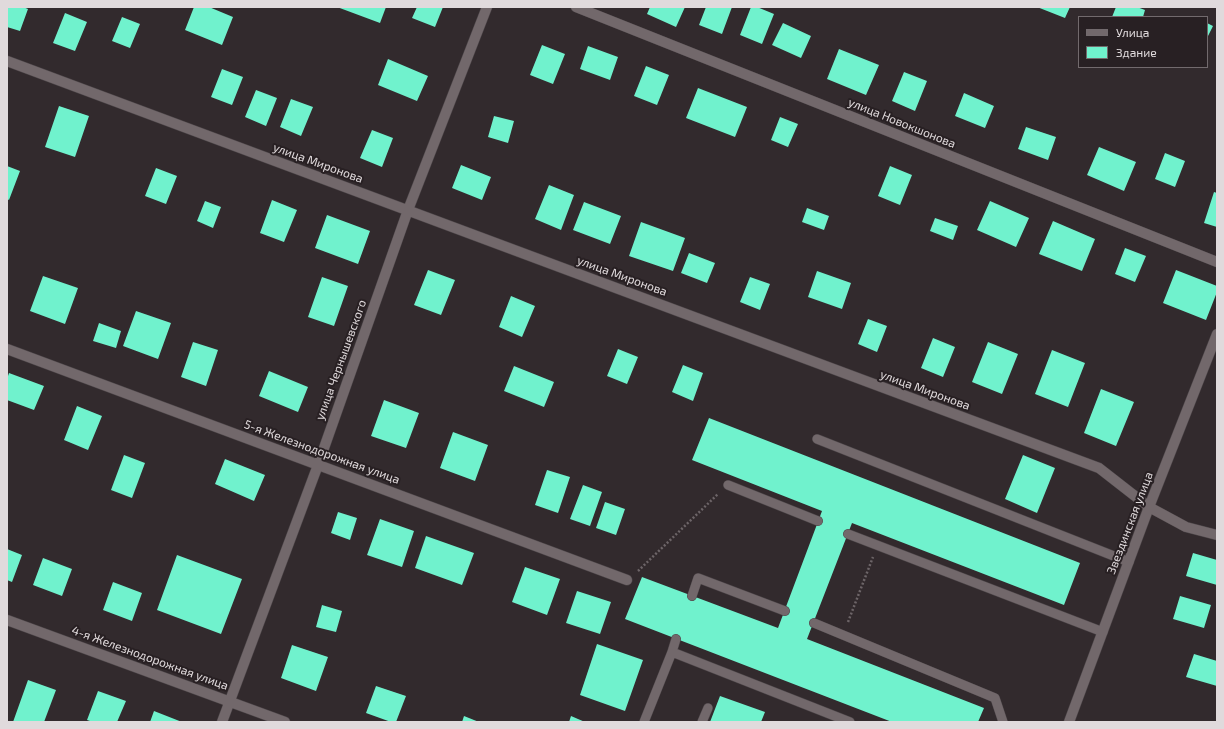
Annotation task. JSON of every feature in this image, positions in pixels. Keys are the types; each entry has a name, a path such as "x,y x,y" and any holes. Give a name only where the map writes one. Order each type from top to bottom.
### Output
{"street":[{"name":"улица Чернышевского","path":"222,722 318,465 408,210 487,7"},
{"name":"улица Новокшонова","path":"576,7 1217,262"},
{"name":"улица Миронова","path":"7,61 1098,468 1149,507 1186,527 1217,535"},
{"name":"Звездинская улица","path":"1069,722 1149,507 1217,334"},
{"name":"5-я Железнодорожная улица","path":"7,349 627,580"},
{"name":"4-я Железнодорожная улица","path":"7,620 285,722"}],"lane":[{"path":"817,439 1129,562"},
{"path":"728,485 818,521"},
{"path":"848,534 1103,632"},
{"path":"692,596 698,578 784,611"},
{"path":"814,623 995,698 1003,722"},
{"path":"644,722 676,639"},
{"path":"672,652 850,722"},
{"path":"702,722 708,708"}],"path":[{"path":"627,580 728,485"},
{"path":"843,635 877,546"}],"building":[{"path":"7,7 23,7 28,9 20,31 7,27"},
{"path":"194,7 209,7 233,17 222,45 185,30"},
{"path":"337,7 386,7 380,23"},
{"path":"417,7 443,7 435,27 412,18"},
{"path":"650,7 685,7 676,27 647,14"},
{"path":"706,7 732,7 722,34 699,25"},
{"path":"751,7 757,7 774,14 762,44 740,35"},
{"path":"1037,7 1070,7 1065,18"},
{"path":"1116,7 1137,7 1145,10 1143,16 1112,16"},
{"path":"65,13 87,22 75,51 53,43"},
{"path":"122,17 140,24 130,48 112,41"},
{"path":"783,23 811,36 801,58 772,45"},
{"path":"1208,24 1213,26 1208,36"},
{"path":"542,45 565,54 553,84 530,75"},
{"path":"588,46 618,57 610,80 580,69"},
{"path":"839,49 879,65 866,95 827,79"},
{"path":"388,59 428,76 417,101 378,85"},
{"path":"646,66 669,75 657,105 634,96"},
{"path":"222,69 243,77 232,105 211,97"},
{"path":"904,72 927,81 915,111 892,101"},
{"path":"698,88 747,107 735,137 686,118"},
{"path":"256,90 277,98 266,126 245,117"},
{"path":"964,93 994,106 985,128 955,116"},
{"path":"291,99 313,107 301,136 280,127"},
{"path":"59,106 89,116 75,157 45,147"},
{"path":"494,116 514,121 508,143 488,137"},
{"path":"780,117 798,124 788,147 771,140"},
{"path":"1026,127 1056,137 1048,160 1018,149"},
{"path":"372,130 393,138 382,167 360,158"},
{"path":"1099,147 1136,162 1124,191 1087,175"},
{"path":"1165,153 1185,161 1175,187 1155,179"},
{"path":"461,165 491,177 482,200 452,188"},
{"path":"7,166 20,171 9,200 7,199"},
{"path":"890,166 912,175 900,205 878,196"},
{"path":"156,168 177,176 166,204 145,196"},
{"path":"549,185 574,195 561,230 535,219"},
{"path":"1214,192 1217,193 1217,227 1204,223"},
{"path":"272,200 297,210 284,242 260,233"},
{"path":"205,201 221,207 213,228 197,221"},
{"path":"990,201 1029,218 1016,247 977,230"},
{"path":"584,202 621,216 610,244 573,230"},
{"path":"807,208 829,216 824,230 802,222"},
{"path":"327,215 370,231 358,264 315,248"},
{"path":"935,218 958,226 953,240 930,231"},
{"path":"1053,221 1095,239 1082,271 1039,254"},
{"path":"641,222 685,238 673,271 629,256"},
{"path":"1125,248 1146,256 1135,282 1115,274"},
{"path":"689,253 715,263 707,283 681,273"},
{"path":"428,270 455,280 441,315 414,305"},
{"path":"1176,270 1217,286 1217,292 1206,320 1163,303"},
{"path":"817,271 851,283 842,309 808,297"},
{"path":"43,276 78,288 65,324 30,311"},
{"path":"322,277 348,286 334,326 308,317"},
{"path":"750,277 770,284 760,310 740,302"},
{"path":"511,296 535,306 522,337 499,327"},
{"path":"136,311 171,323 158,359 123,346"},
{"path":"868,319 887,326 877,352 858,344"},
{"path":"99,323 121,331 116,348 93,341"},
{"path":"933,338 955,347 943,377 921,368"},
{"path":"193,342 218,350 206,386 181,377"},
{"path":"988,342 1018,354 1002,394 972,382"},
{"path":"618,349 638,357 627,384 607,376"},
{"path":"1052,350 1085,363 1068,407 1035,394"},
{"path":"683,365 703,373 693,401 672,392"},
{"path":"514,366 554,382 544,407 504,391"},
{"path":"269,371 308,387 298,412 259,396"},
{"path":"9,373 44,386 34,410 7,400 7,379"},
{"path":"1101,389 1134,402 1116,446 1084,433"},
{"path":"384,400 419,413 406,448 371,436"},
{"path":"77,406 102,416 88,450 64,440"},
{"path":"709,418 1080,563 1064,605 852,523 807,639 984,708 978,722 892,722 625,619 642,577 778,628 822,511 692,460"},
{"path":"453,432 488,445 475,481 440,468"},
{"path":"124,455 145,463 132,498 111,490"},
{"path":"1023,455 1055,468 1037,513 1005,499"},
{"path":"225,459 265,475 254,501 215,484"},
{"path":"547,470 570,477 558,513 535,505"},
{"path":"583,485 602,492 590,526 570,519"},
{"path":"605,502 625,509 616,535 596,528"},
{"path":"338,512 357,518 350,540 331,533"},
{"path":"380,519 414,531 402,567 367,555"},
{"path":"426,536 474,553 462,585 415,568"},
{"path":"7,549 22,555 12,582 7,580"},
{"path":"1193,553 1217,560 1217,585 1186,576"},
{"path":"177,555 242,579 221,634 157,610"},
{"path":"43,558 72,569 62,596 33,585"},
{"path":"525,567 560,579 547,615 512,602"},
{"path":"113,582 142,593 132,621 103,610"},
{"path":"577,591 611,602 600,634 566,623"},
{"path":"1180,596 1211,605 1204,628 1173,619"},
{"path":"322,605 342,611 336,632 316,627"},
{"path":"597,644 643,660 625,711 580,695"},
{"path":"292,645 328,657 316,691 281,678"},
{"path":"1194,654 1217,661 1217,686 1186,677"},
{"path":"28,680 56,690 44,722 13,722"},
{"path":"376,686 406,696 396,722 391,722 366,713"},
{"path":"98,691 126,701 117,722 93,722 87,720"},
{"path":"720,696 765,712 761,722 710,722"},
{"path":"154,711 182,722 150,722"},
{"path":"464,716 479,722 462,722"},
{"path":"571,716 585,722 569,722"}]}
